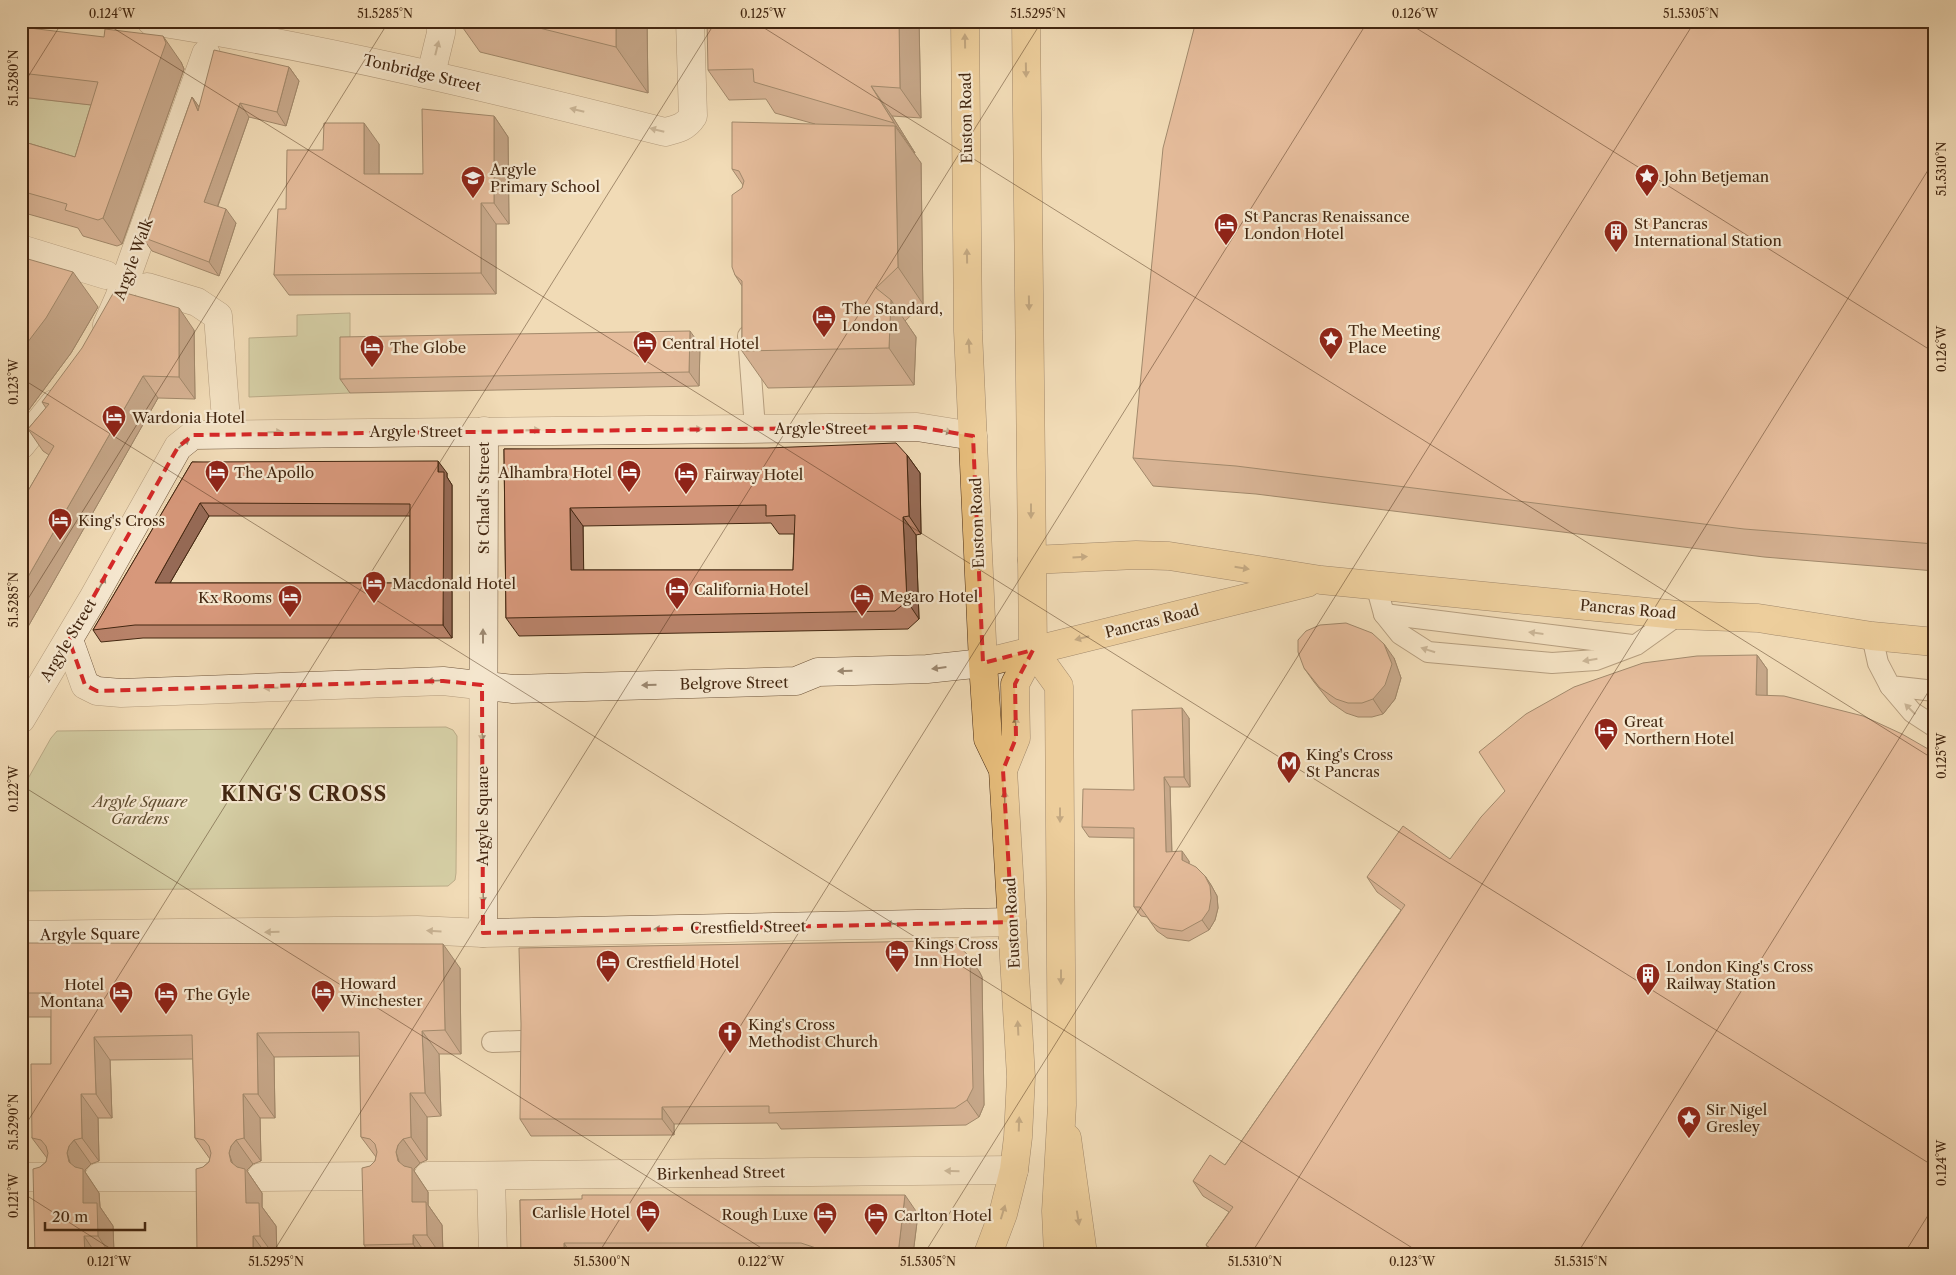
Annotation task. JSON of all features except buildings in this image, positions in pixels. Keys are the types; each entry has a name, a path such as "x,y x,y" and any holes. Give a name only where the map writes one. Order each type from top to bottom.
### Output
{"main road":[{"name":"Euston Road","path":"965,21 968,331 983,663 988,739 1003,770 1020,1077 1018,1137 1014,1170 1005,1206 988,1254"},
{"path":"1003,770 1016,738 1015,684 1033,650 1026,21"},
{"name":"Pancras Road","path":"1032,560 1159,555 1321,580 1678,614 1758,618 1872,636 1935,642"},
{"name":"Pancras Road","path":"983,663 1321,580"},
{"path":"1033,650 1059,686 1062,1105 1056,1211 1058,1254"},
{"path":"1062,1105 1083,1254"}],"street":[{"name":"Tonbridge Street","path":"151,21 231,33 431,74 665,132 688,124 693,116 690,21"},
{"path":"431,74 441,33 441,21"},
{"name":"Argyle Walk","path":"95,342 115,308 206,54"},
{"path":"21,249 106,275"},
{"path":"147,287 197,302 218,316 227,433"},
{"path":"21,445 48,413 69,382"},
{"name":"Argyle Street","path":"21,719 69,640 178,447 193,435 227,433 917,427 973,436"},
{"name":"St Chad's Street","path":"482,685 484,431"},
{"path":"69,640 85,685 97,691 122,693 443,681 482,685"},
{"name":"Belgrove Street","path":"482,685 512,689 796,682 818,672 927,669 983,663"},
{"name":"Argyle Square","path":"21,935 417,930 483,933 482,685"},
{"name":"Crestfield Street","path":"483,933 1012,922"},
{"name":"Birkenhead Street","path":"428,1176 1014,1170"},
{"path":"261,1177 378,1176"},
{"path":"491,1176 493,1254"},
{"path":"21,1177 49,1177"},
{"path":"99,1177 212,1177"}],"lane":[{"path":"746,320 755,428"},
{"path":"1376,585 1384,614 1400,634 1428,652 1552,663 1596,660 1636,645 1678,614"},
{"path":"1384,614 1636,645"},
{"path":"1872,636 1878,663 1890,686 1912,712 1935,727"},
{"path":"1890,686 1935,691"},
{"path":"492,1042 521,1041"}],"highlighted area":[{"path":"917,427 973,436 983,663 1033,650 1015,684 1016,738 1003,770 1012,922 483,933 482,685 443,681 97,691 85,685 69,640 178,447 193,435"}],"green space":[{"path":"21,97 101,106 90,190 21,162"},
{"path":"350,313 350,393 249,397 249,338 297,336 297,315"},
{"name":"Argyle Square Gardens","path":"446,727 453,730 457,736 456,873 455,880 448,886 21,891 21,791 51,738 57,731"}],"place":[{"name":"John Betjeman","path":"1647,197"},
{"name":"Argyle Primary School","path":"473,199"},
{"name":"St Pancras Renaissance London Hotel","path":"1226,246"},
{"name":"St Pancras International Station","path":"1616,253"},
{"name":"The Standard, London","path":"824,338"},
{"name":"The Meeting Place","path":"1331,360"},
{"name":"Central Hotel","path":"645,364"},
{"name":"The Globe","path":"372,368"},
{"name":"Wardonia Hotel","path":"114,438"},
{"name":"The Apollo","path":"217,493"},
{"name":"Alhambra Hotel","path":"629,493"},
{"name":"Fairway Hotel","path":"686,495"},
{"name":"King's Cross","path":"60,541"},
{"name":"Macdonald Hotel","path":"374,604"},
{"name":"California Hotel","path":"677,610"},
{"name":"Megaro Hotel","path":"862,617"},
{"name":"Kx Rooms","path":"290,618"},
{"name":"Great Northern Hotel","path":"1606,751"},
{"name":"King's Cross St Pancras","path":"1289,784"},
{"name":"Kings Cross Inn Hotel","path":"897,973"},
{"name":"Crestfield Hotel","path":"608,983"},
{"name":"London King's Cross Railway Station","path":"1648,996"},
{"name":"Howard Winchester","path":"323,1013"},
{"name":"Hotel Montana","path":"121,1014"},
{"name":"The Gyle","path":"166,1015"},
{"name":"King's Cross Methodist Church","path":"730,1054"},
{"name":"Sir Nigel Gresley","path":"1689,1139"},
{"name":"Carlisle Hotel","path":"648,1233"},
{"name":"Rough Luxe","path":"825,1235"},
{"name":"Carlton Hotel","path":"876,1236"}],"district":[{"name":"KING'S CROSS","path":"304,794"}]}
